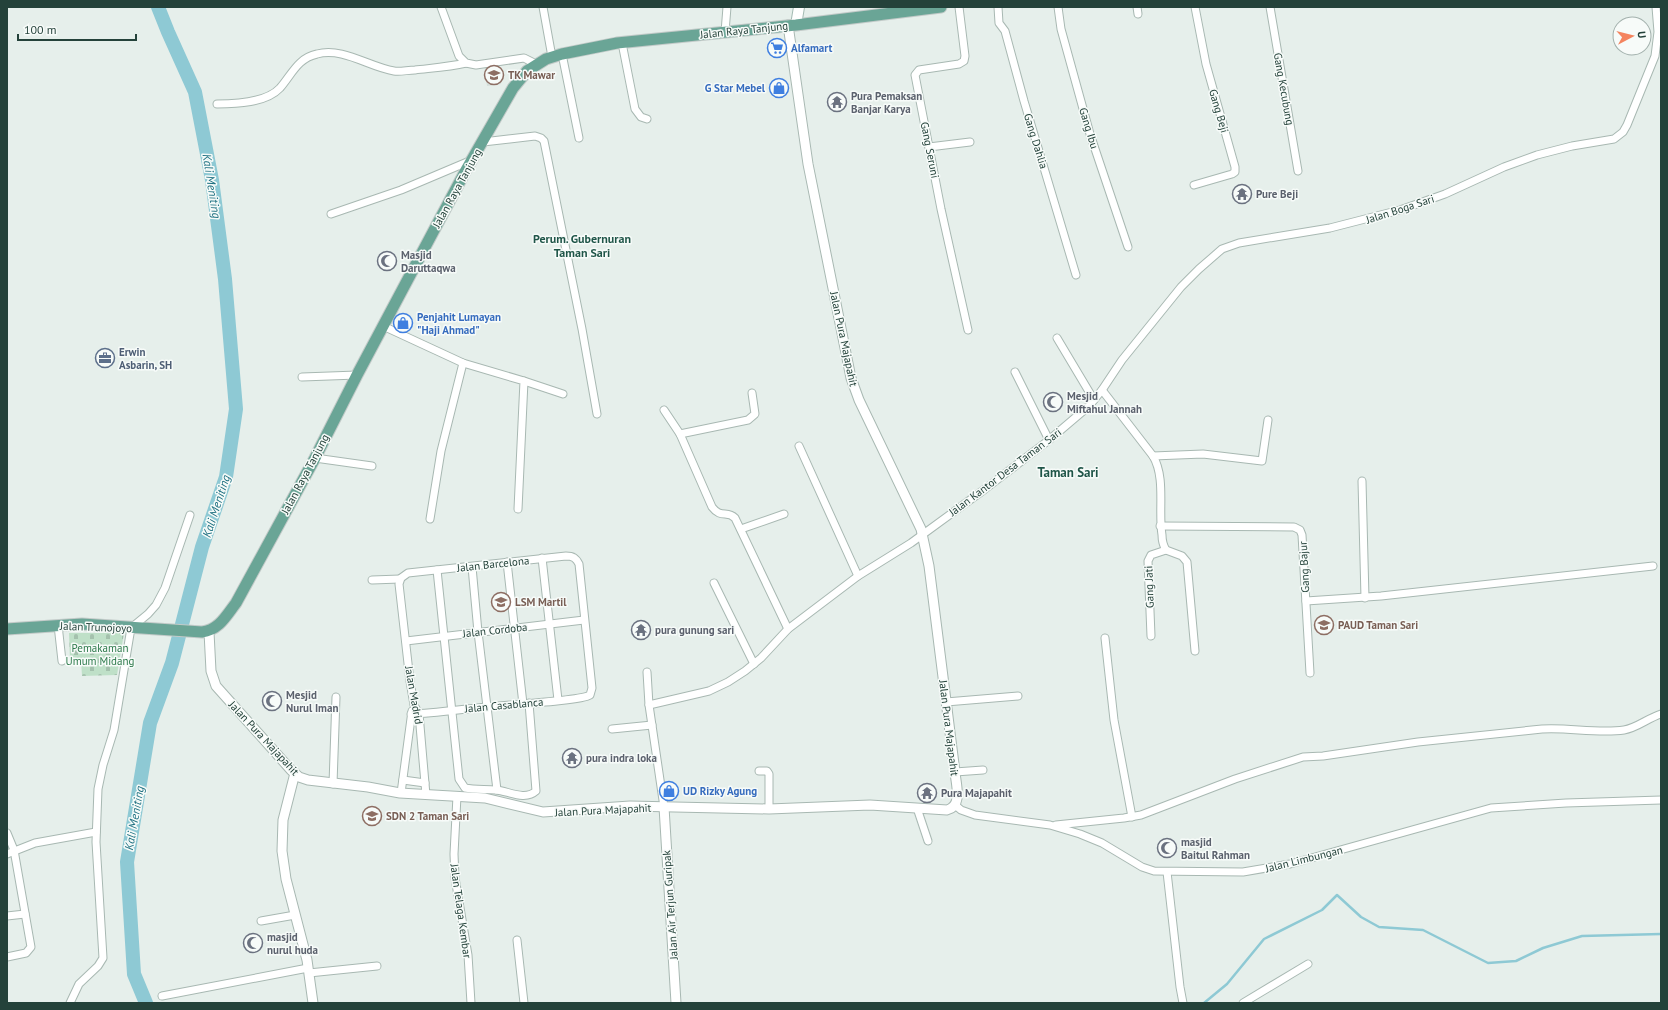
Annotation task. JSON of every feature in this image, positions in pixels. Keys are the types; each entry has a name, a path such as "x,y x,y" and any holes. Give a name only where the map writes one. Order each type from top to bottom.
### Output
{"main road":[{"path":"792,25 799,7"},
{"name":"Jalan Raya Tanjung","path":"209,632 221,623 236,603 315,458 357,375 472,160 513,88 522,76 536,64 557,55 622,42 792,25 940,7"},
{"name":"Jalan Trunojoyo","path":"7,629 82,624 209,632"}],"street":[{"path":"441,7 458,54 466,63"},
{"path":"543,7 579,138"},
{"path":"725,32 727,7"},
{"name":"Gang Seruni","path":"959,7 965,56 964,60 960,64 919,70 915,75 968,330"},
{"name":"Gang Dahlia","path":"998,7 999,23 1005,31 1024,101 1076,275"},
{"name":"Gang Ibu","path":"1058,7 1061,29 1090,134 1128,247"},
{"name":"Gang Beji","path":"1194,185 1235,172 1235,167 1206,64 1195,7"},
{"name":"Gang Kecubung","path":"1270,7 1298,171"},
{"name":"Jalan Boga Sari","path":"1102,390 1122,360 1181,287 1208,260 1228,246 1318,230 1377,217 1444,194 1504,167 1537,155 1572,146 1610,140 1617,137 1623,132 1627,125 1653,64 1658,40 1656,7"},
{"name":"Jalan Pura Majapahit","path":"209,632 211,671 216,686 295,774 308,780 368,787 401,793 471,796 498,800 543,812 630,806 769,809 858,805 947,810 955,805 958,796 929,566 923,534 859,400 851,378 808,164 792,25"},
{"path":"622,42 630,75 635,109 641,117 647,119"},
{"path":"217,104 245,102 273,94 305,58 318,53 335,52 395,71 446,67 466,63 476,65 524,58 536,64"},
{"path":"483,142 534,136 540,137 544,142 582,329 597,414"},
{"path":"929,147 970,142"},
{"path":"331,214 401,190 472,160"},
{"path":"384,326 463,363 563,394"},
{"path":"1057,338 1094,400"},
{"path":"430,519 441,451 463,363"},
{"path":"1015,372 1048,440"},
{"path":"302,377 357,375"},
{"path":"518,509 524,381"},
{"path":"1102,390 1153,456 1157,464 1160,475 1160,526 1163,544 1166,550 1183,557 1187,562 1195,651"},
{"name":"Jalan Kantor Desa Taman Sari","path":"649,705 709,691 728,682 754,664 788,629 858,576 923,534 985,489 1081,414 1102,390"},
{"path":"680,434 748,420 755,414 752,393"},
{"path":"664,410 680,434 712,508 721,515 728,514 733,516 741,529 788,629"},
{"path":"1153,456 1203,454 1262,461 1268,420"},
{"path":"799,446 858,576"},
{"path":"315,458 372,466"},
{"path":"1362,481 1365,598"},
{"path":"741,529 784,514"},
{"path":"70,1003 79,984 100,964 103,958 96,832 98,789 103,765 114,730 131,628 148,614 156,605 165,588 190,515"},
{"name":"Gang Bajur","path":"1160,526 1297,527 1301,531 1302,535 1310,674"},
{"name":"Gang Jati","path":"1151,636 1148,560 1152,555 1166,550"},
{"name":"Jalan Barcelona","path":"372,580 402,577 437,570 568,556 575,558 579,564 584,620"},
{"path":"542,558 558,700"},
{"path":"437,570 459,779 461,784 467,789 497,790 524,795 534,793 536,787 526,703 515,632 508,562"},
{"path":"472,566 478,632 497,790"},
{"path":"1306,601 1365,598 1653,566"},
{"name":"Jalan Madrid","path":"402,577 406,641 426,795"},
{"path":"714,583 754,664"},
{"name":"Jalan Cordoba","path":"406,641 478,632 515,632 549,624 584,620"},
{"name":"Jalan Casablanca","path":"415,714 452,713 487,707 588,696 592,690 584,620"},
{"path":"58,625 62,661"},
{"path":"1105,638 1114,720 1132,817"},
{"path":"647,672 649,705 664,807"},
{"path":"946,702 1018,696"},
{"path":"333,784 336,697"},
{"path":"401,793 415,714"},
{"path":"1050,825 1132,817 1159,809 1235,779 1303,757 1323,756 1418,742 1550,728 1619,731 1631,728 1661,714"},
{"path":"612,730 652,725"},
{"path":"955,772 983,770"},
{"path":"759,771 767,771 769,774 769,809"},
{"path":"295,774 284,815 282,842 284,870 309,970 313,1003"},
{"path":"403,780 424,783"},
{"name":"Jalan Telaga Kembar","path":"457,796 454,866 456,891 468,955 471,1003"},
{"name":"Jalan Limbungan","path":"955,805 961,810 975,815 1050,825 1080,834 1102,843 1148,869 1167,872 1242,872 1274,868 1491,808 1566,803 1661,800"},
{"name":"Jalan Air Terjun Guripak","path":"664,807 676,1003"},
{"path":"917,808 928,841"},
{"path":"7,832 14,850 30,949 22,955 7,957"},
{"path":"7,854 35,842 96,832"},
{"path":"1167,872 1183,1003"},
{"path":"7,916 25,914"},
{"path":"261,921 295,916"},
{"path":"517,940 524,1003"},
{"path":"1244,1003 1308,964"},
{"path":"162,996 309,970 377,966"}],"shaded area":[{"path":"498,62 501,84 487,86 484,63"}],"green space":[{"name":"Pemakaman Umum Midang","path":"69,633 124,633 117,675 82,676 81,661 70,661"}],"waterway":[{"name":"Kali Meniting","path":"146,1003 134,974 127,862 150,723 172,663 202,547 226,477 236,409 225,279 212,180 195,92 158,7"},
{"path":"1204,1003 1227,984 1264,939 1322,910 1337,895 1361,917 1379,927 1423,930 1488,963 1516,961 1543,948 1582,936 1661,934"}],"place":[{"name":"Alfamart","path":"777,48"},
{"name":"TK Mawar","path":"494,75"},
{"name":"G Star Mebel","path":"779,88"},
{"name":"Pura Pemaksan Banjar Karya","path":"837,102"},
{"name":"Pure Beji","path":"1242,194"},
{"name":"Masjid Daruttaqwa","path":"387,261"},
{"name":"Penjahit Lumayan \"Haji Ahmad\"","path":"403,323"},
{"name":"Erwin Asbarin, SH","path":"105,358"},
{"name":"Mesjid Miftahul Jannah","path":"1053,402"},
{"name":"LSM Martil","path":"501,602"},
{"name":"PAUD Taman Sari","path":"1324,625"},
{"name":"pura gunung sari","path":"641,630"},
{"name":"Mesjid Nurul Iman","path":"272,701"},
{"name":"pura indra loka","path":"572,758"},
{"name":"UD Rizky Agung","path":"669,791"},
{"name":"Pura Majapahit","path":"927,793"},
{"name":"SDN 2 Taman Sari","path":"372,816"},
{"name":"masjid Baitul Rahman","path":"1167,848"},
{"name":"masjid nurul huda","path":"253,943"}],"district":[{"name":"Perum. Gubernuran Taman Sari","path":"582,245"},
{"name":"Taman Sari","path":"1068,472"}]}
